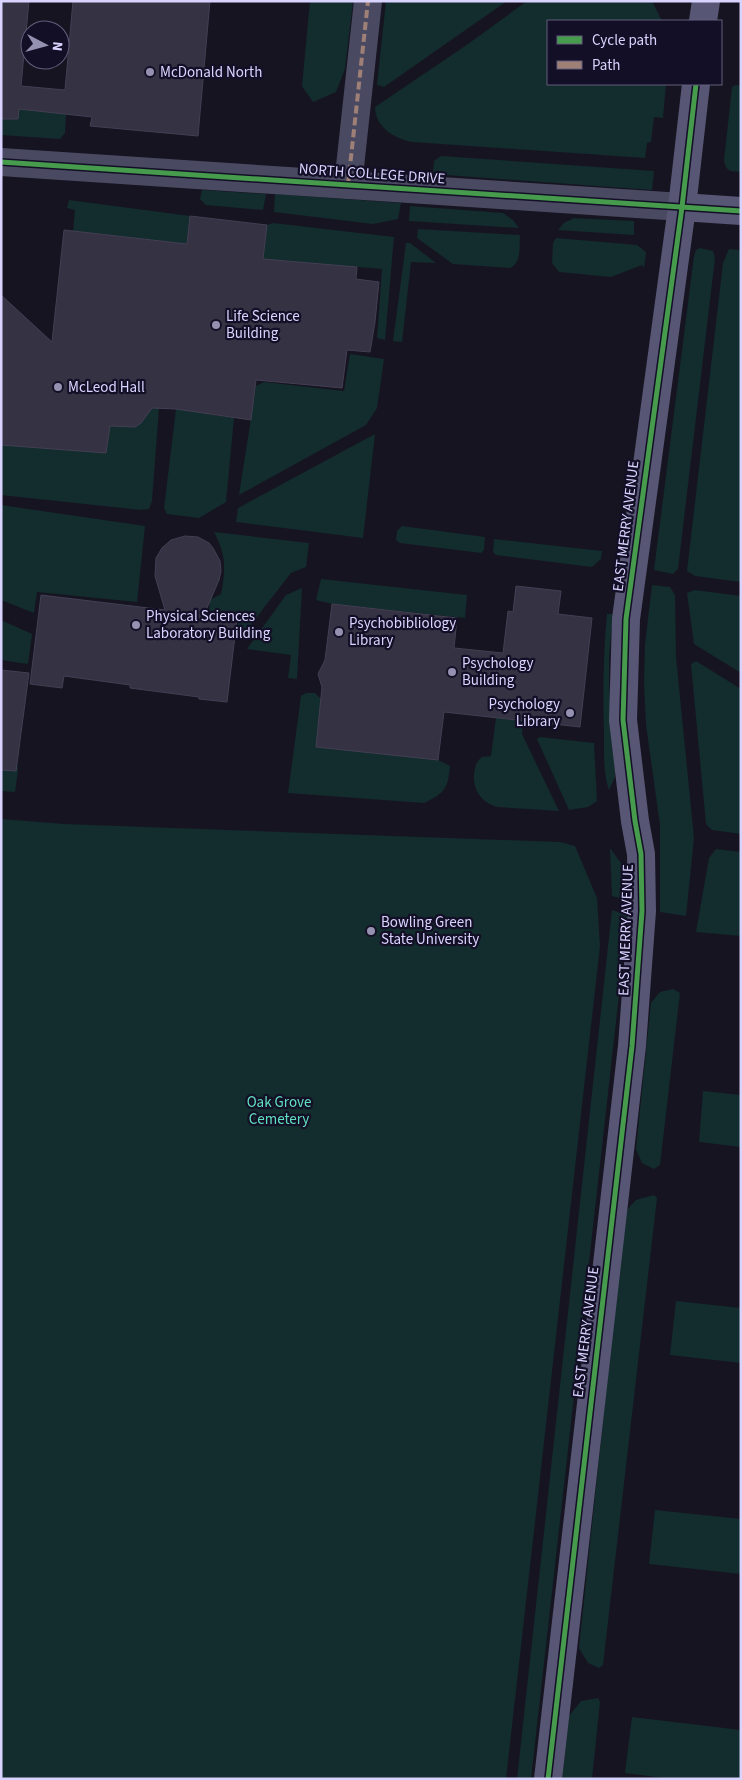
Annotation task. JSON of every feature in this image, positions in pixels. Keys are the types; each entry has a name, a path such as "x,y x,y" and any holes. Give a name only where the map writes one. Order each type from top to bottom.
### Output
{"street":[{"path":"348,185 368,1"},
{"path":"703,20 706,1"},
{"name":"EAST MERRY AVENUE","path":"548,1779 632,1046 642,912 641,854 635,821 623,720 626,619 682,207 696,85"},
{"name":"NORTH COLLEGE DRIVE","path":"1,162 741,211"}],"green space":[{"path":"310,1 353,1 345,69 336,92 313,102 302,86"},
{"path":"386,1 507,1 384,87 377,85"},
{"path":"527,1 652,1 662,20 547,20 547,85 666,85 663,118 654,117 651,142 647,143 645,158 412,142 399,138 387,131 378,120 375,107 468,44"},
{"path":"736,85 741,86 741,172 729,170 724,160 732,87"},
{"path":"1,107 66,114 65,133 60,139 1,135"},
{"path":"441,156 654,171 652,190 433,174 434,161"},
{"path":"202,190 266,194 263,210 206,205 200,199"},
{"path":"275,194 401,203 398,219 373,224 274,212"},
{"path":"69,200 190,216 187,244 73,231 75,210 67,208"},
{"path":"410,206 503,213 513,220 519,228 409,221"},
{"path":"574,218 634,221 634,235 558,230 564,223"},
{"path":"273,223 394,237 385,340 377,338 382,269 263,259 267,225"},
{"path":"418,229 520,235 518,259 514,266 510,268 453,264 417,238"},
{"path":"556,238 637,245 646,252 644,268 642,265 611,277 559,272 552,263 553,243"},
{"path":"406,243 410,243 436,263 411,262 402,342 393,341"},
{"path":"700,248 713,251 715,258 678,569 673,574 654,570 694,256 696,250"},
{"path":"729,249 741,250 741,582 695,576 687,571 723,263"},
{"path":"350,354 384,359 377,408 366,425 239,495 256,386 264,382 344,391"},
{"path":"119,359 165,365 159,408 152,501 149,509 141,510 1,495 1,445 106,452"},
{"path":"176,409 234,418 226,502 199,518 167,514 164,508"},
{"path":"375,434 363,538 236,522 238,508"},
{"path":"1,505 145,526 137,602 37,592 34,613 1,600"},
{"path":"402,526 485,537 484,550 481,553 400,543 396,540 397,531"},
{"path":"214,532 309,543 306,567 291,573 243,635 238,634 238,615 209,611 210,600 221,594 224,577 223,555"},
{"path":"494,539 602,551 601,559 592,567 496,555 493,552"},
{"path":"321,579 467,595 465,618 332,604 316,600"},
{"path":"652,585 670,587 675,595 676,657 694,838 686,916 660,912 660,825 646,725 644,683 645,644"},
{"path":"302,588 297,679 288,678 291,655 247,649 286,595"},
{"path":"695,590 741,596 741,673 694,644 687,593"},
{"path":"607,614 613,614 609,657 609,685 615,766 615,777 609,790 604,756 604,675"},
{"path":"1,620 32,634 28,664 1,660"},
{"path":"696,661 741,689 741,834 712,830 706,824 691,664"},
{"path":"306,693 315,693 321,699 316,747 438,760 450,766 448,780 444,789 437,796 424,803 288,793 301,696"},
{"path":"496,718 523,721 522,734 559,811 497,807 482,799 479,795 474,780 475,769 477,762 482,757 491,756"},
{"path":"540,737 594,743 597,801 588,807 569,810 537,739"},
{"path":"1,760 17,762 18,771 15,792 1,791"},
{"name":"Oak Grove Cemetery","path":"1,819 64,824 560,842 575,846 597,898 600,946 506,1779 1,1779"},
{"path":"610,848 623,866 627,900 612,896"},
{"path":"716,849 741,852 741,936 696,932 709,858"},
{"path":"612,910 628,915 531,1779 517,1779"},
{"path":"673,989 680,993 660,1165 654,1169 642,1163 636,1149 651,1003 660,992"},
{"path":"703,1091 741,1095 741,1147 699,1142"},
{"path":"654,1195 657,1198 603,1665 599,1668 588,1663 579,1648 625,1212 636,1200"},
{"path":"676,1301 741,1308 741,1363 670,1355"},
{"path":"655,1510 741,1519 741,1574 649,1564"},
{"path":"598,1698 600,1702 592,1779 562,1779 569,1716 581,1701"},
{"path":"632,1717 741,1730 741,1779 672,1779 625,1773"}],"building":[{"name":"McDonald North","path":"1,1 29,1 27,20 20,20 20,70 23,70 21,86 65,90 67,70 70,70 70,34 73,1 210,1 198,136 90,126 92,117 19,109 18,119 1,119"},
{"name":"Life Science Building","path":"190,216 267,225 263,259 357,267 356,279 379,282 370,352 347,350 342,388 256,380 251,420 176,409 152,408 141,423 135,427 110,426 106,453 1,445 1,295 52,342 64,230 187,244"},
{"name":"Physical Sciences Laboratory Building","path":"185,536 198,537 209,543 220,561 221,571 219,580 204,615 237,619 227,702 130,688 130,685 64,676 62,688 30,684 41,595 165,610 155,576 156,558 162,548 171,540"},
{"name":"Psychology Building","path":"516,586 561,591 558,614 592,618 580,727 444,712 438,760 316,747 322,687 318,674 325,660 332,604 457,618 454,648 503,653 508,611 513,612"},
{"path":"1,670 29,673 16,771 1,770"}],"marked path":[{"path":"348,185 368,1"}],"cycle path":[{"path":"548,1779 632,1046 642,911 641,854 635,821 623,720 626,619 682,207 696,85"},
{"path":"1,162 741,211"}],"place":[{"name":"McDonald North","path":"150,72"},
{"name":"Life Science Building","path":"216,325"},
{"name":"McLeod Hall","path":"58,387"},
{"name":"Physical Sciences Laboratory Building","path":"136,625"},
{"name":"Psychobibliology Library","path":"339,632"},
{"name":"Psychology Building","path":"452,672"},
{"name":"Psychology Library","path":"570,713"},
{"name":"Bowling Green State University","path":"371,931"}]}
